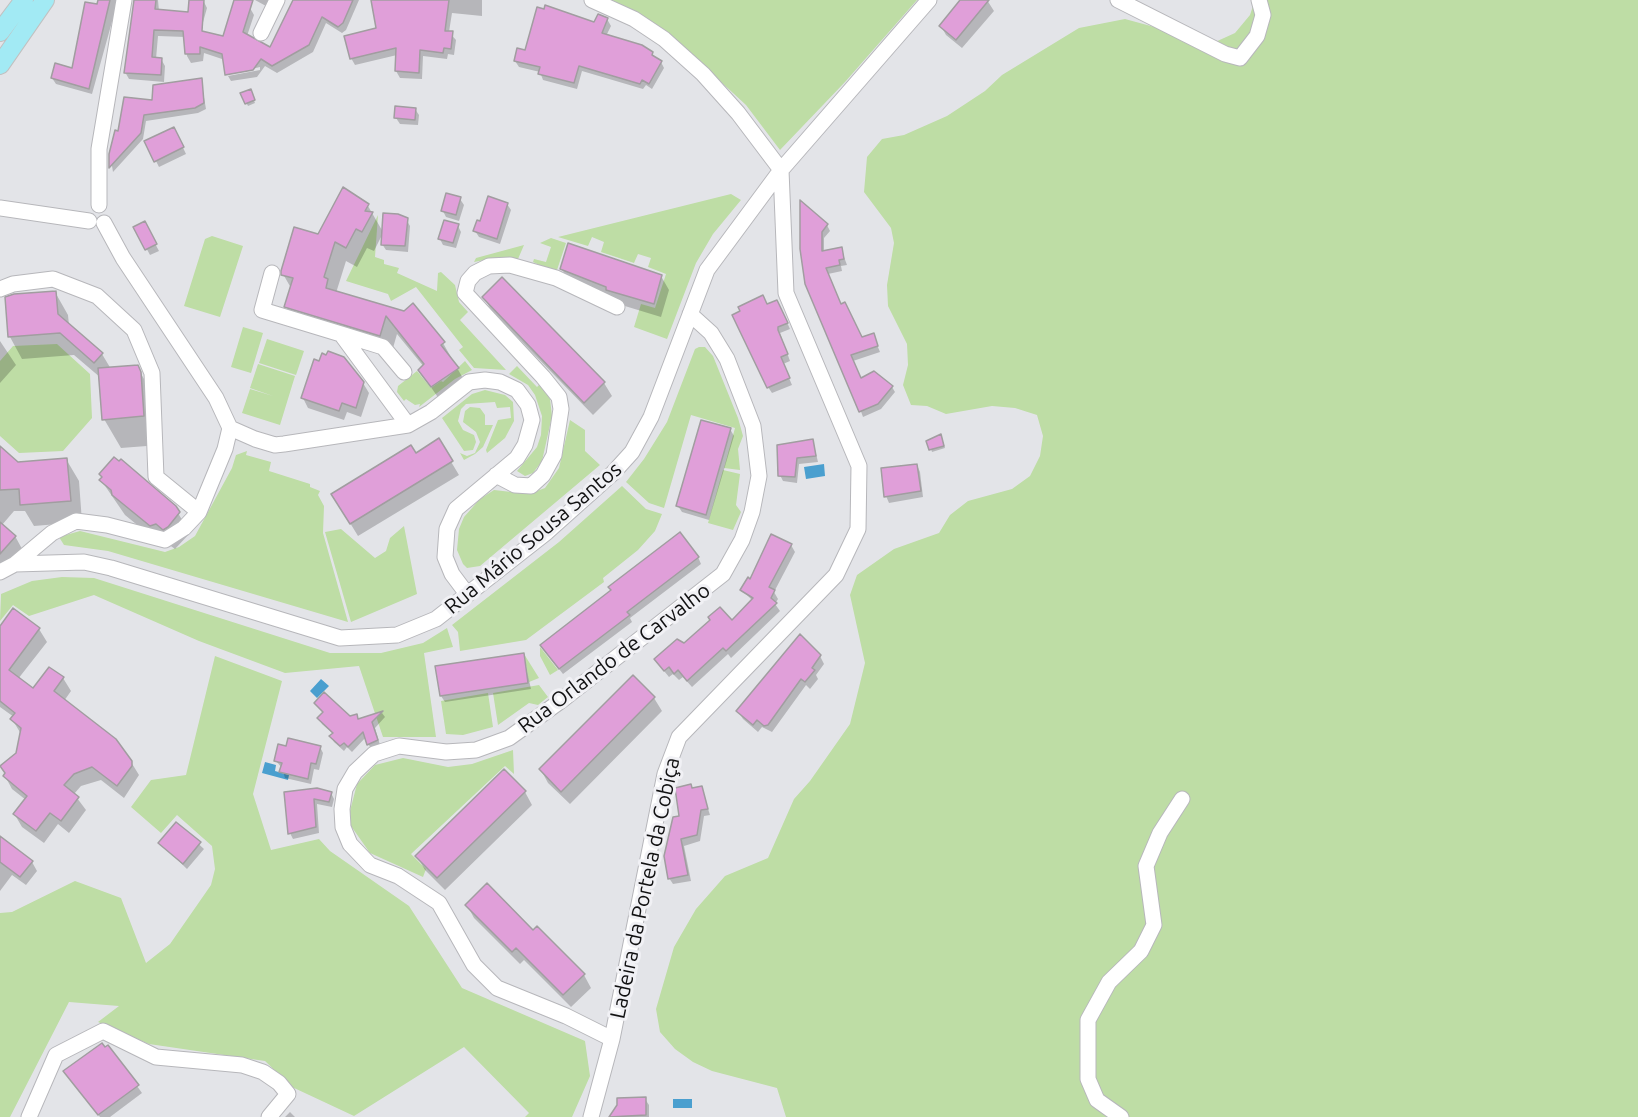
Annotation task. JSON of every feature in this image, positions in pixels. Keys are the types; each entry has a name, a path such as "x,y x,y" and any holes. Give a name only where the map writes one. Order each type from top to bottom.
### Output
{"main road":[{"path":"0,32 24,0"},
{"path":"0,64 45,0"}],"street":[{"path":"0,572 15,564 52,533 76,521 107,525 165,540 184,528 199,512 225,449 230,428 216,398 123,258 88,211 92,206 99,205 99,149 124,0"},
{"path":"261,33 278,0"},
{"path":"592,0 634,19 664,39 703,74 738,113 781,170"},
{"name":"Rua Mário Sousa Santos","path":"15,564 48,561 84,562 102,566 340,638 397,635 436,619 547,532 613,473 632,452 651,417 707,270 781,170 928,0"},
{"path":"1118,0 1225,54 1240,58 1257,36 1263,15 1259,0"},
{"name":"Ladeira da Portela da Cobiça","path":"591,1117 612,1039 665,774 679,737 836,575 858,529 859,466 786,293 781,170"},
{"path":"0,208 97,222"},
{"path":"496,475 515,485 531,486 543,475 554,455 561,409 559,397 543,377 465,293 468,281 475,273 489,266 510,265 556,278 617,308"},
{"path":"272,273 262,310 383,347 404,372"},
{"path":"0,289 13,284 53,279 97,296 134,330 152,373 156,477 199,512"},
{"name":"Rua Orlando de Carvalho","path":"612,1039 566,1016 497,988 474,965 439,903 398,876 370,864 350,844 343,827 342,809 345,789 355,772 374,754 399,746 446,752 476,750 509,738 723,574 742,540 752,512 759,476 753,426 727,359 711,333 690,314"},
{"path":"341,334 408,424"},
{"path":"230,428 275,445 408,424 431,412 469,382 485,380 500,382 517,390 528,405 532,420 530,432 517,458 456,508 447,529 445,557 452,574 467,594"},
{"path":"1121,1117 1097,1100 1088,1078 1088,1020 1109,982 1141,951 1154,925 1146,866 1160,832 1182,799"},
{"path":"29,1117 56,1054 103,1030 156,1057 242,1065 263,1072 279,1083 288,1094 269,1117"}],"green space":[{"path":"612,0 917,0 845,82 780,150 746,105 668,33"},
{"path":"1255,0 1638,0 1638,1117 786,1117 777,1088 712,1071 693,1062 675,1049 660,1032 656,1009 674,947 696,909 725,876 768,858 794,799 810,781 850,724 865,663 850,595 857,575 894,549 939,533 950,515 968,501 1012,489 1030,476 1040,456 1043,436 1037,415 1015,408 992,406 946,414 927,406 911,405 903,385 908,365 907,344 888,306 887,285 894,243 891,228 864,192 867,157 882,139 904,135 947,116 985,91 1002,75 1079,28 1125,19 1213,43 1235,33 1250,15"},
{"path":"731,194 741,200 713,234 696,263 667,339 634,327 641,304 655,308 666,274 648,267 651,258 638,254 634,263 601,252 604,242 592,237 588,246 558,237"},
{"path":"378,215 375,257 384,260 384,264 399,268 397,273 437,291 438,273 441,272 455,285 459,302 468,312 460,320 506,370 474,368 459,350 463,347 416,287 391,301 388,294 346,281"},
{"path":"212,236 243,246 220,317 184,306 205,239"},
{"path":"551,238 566,243 556,273 533,262 534,259 546,262 551,247 540,243"},
{"path":"524,245 518,259 495,258 474,262 476,258"},
{"path":"243,327 263,333 251,373 231,367"},
{"path":"267,339 304,351 296,375 259,363"},
{"path":"57,344 90,374 92,418 63,451 19,453 0,436 0,361 13,346"},
{"path":"705,347 713,356 738,418 743,436 738,449 740,470 724,468 735,428 691,415 664,508 649,503 626,482 644,459 667,422 695,349"},
{"path":"465,361 472,370 455,379 419,407 420,404 415,405 406,399 404,401 397,392 398,386 417,371 431,388 443,382"},
{"path":"258,364 295,376 280,425 242,413 250,389 273,396 250,388"},
{"path":"517,366 537,387 539,385 545,390 550,399 552,416 542,461 533,473 525,476 517,471 537,447 541,435 542,416 535,395 528,385 509,374"},
{"path":"485,390 505,395 513,402 514,421 505,438 487,453 486,450 498,420 511,418 510,407 497,408 495,402 466,404 461,409 458,421 463,430 474,435 476,442 473,450 464,451 442,418 472,394"},
{"path":"470,407 480,408 485,415 485,425 493,425 483,447 475,454 464,460 460,453 467,456 475,453 480,442 476,432 463,422 465,411"},
{"path":"570,420 585,430 585,451 600,465 480,566 467,568 457,550 459,529 464,517 480,499 494,490 529,494 545,488 559,468"},
{"path":"247,451 246,455 271,462 269,471 310,484 310,487 320,491 318,495 324,506 323,533 348,622 108,551 64,545 59,537 80,531 165,552 179,547 195,536 232,468 236,455"},
{"path":"723,470 740,474 736,505 741,512 733,530 708,523"},
{"path":"622,486 646,509 662,514 655,531 638,550 603,578 604,582 526,640 460,651 458,632 452,625 559,542"},
{"path":"404,526 417,594 351,622 325,532 341,529 375,558 386,551 390,538"},
{"path":"62,577 94,578 330,653 381,653 423,643 447,628 453,647 424,653 436,737 383,737 359,666 285,673 199,641 94,595 29,616 13,605 0,621 1,594 32,581"},
{"path":"540,647 558,670 550,675 540,656"},
{"path":"524,654 539,678 529,682"},
{"path":"215,656 282,681 253,794 271,850 319,839 330,851 409,906 462,988 585,1041 590,1076 572,1117 525,1117 529,1113 464,1047 354,1116 292,1087 265,1061 149,1044 98,1022 119,1006 69,1002 10,1117 0,1117 0,913 12,912 75,881 121,898 146,963 170,944 211,885 215,869 212,846 177,815 161,833 131,807 151,780 186,775"},
{"path":"539,685 548,697 538,705 529,703 498,725 493,693"},
{"path":"488,693 493,727 463,735 446,734 441,701"},
{"path":"513,750 514,774 505,766 411,854 426,869 423,877 370,853 351,826 350,811 357,784 375,765 403,758 448,767 472,764"}],"water":[{"path":"824,464 825,476 806,479 804,467"},
{"path":"321,679 329,686 317,698 310,691"},
{"path":"265,762 276,765 275,771 289,775 288,780 262,773"},
{"path":"673,1099 692,1099 692,1108 673,1108"}],"building":[{"path":"98,0 110,0 89,89 51,78 55,63 72,68 85,2 97,4"},
{"path":"134,0 156,0 155,9 188,12 189,0 204,0 202,31 223,36 234,0 253,0 243,32 270,47 293,0 353,0 343,23 338,27 322,17 309,45 272,66 261,59 253,70 225,75 222,54 200,47 200,54 185,54 183,31 154,30 152,57 162,58 161,75 124,73"},
{"path":"371,0 449,0 445,31 453,31 451,49 444,48 443,53 420,50 419,73 395,71 396,48 350,59 344,36 376,28"},
{"path":"960,0 989,0 956,40 939,26"},
{"path":"545,5 594,22 598,14 608,18 602,33 642,45 653,52 652,55 662,61 649,84 642,80 640,84 579,66 574,83 538,74 540,67 514,61 517,48 525,50 537,7 544,9"},
{"path":"202,78 204,103 195,108 144,115 141,133 109,168 109,154 115,130 118,131 124,97 152,100 153,85"},
{"path":"251,89 255,100 245,104 240,93"},
{"path":"395,106 416,108 415,120 394,118"},
{"path":"174,127 184,147 154,162 144,141"},
{"path":"343,187 369,204 365,211 373,212 362,232 356,229 346,248 335,242 324,277 328,279 326,288 404,311 413,303 445,342 441,345 459,368 431,387 418,370 424,364 386,316 380,336 284,307 293,278 281,275 281,271 294,227 318,234"},
{"path":"446,193 461,197 456,215 441,211"},
{"path":"488,196 508,203 497,239 473,231 477,220 480,221"},
{"path":"800,200 828,224 822,232 822,251 842,247 844,259 839,260 840,265 826,268 841,304 845,302 862,337 874,333 878,346 851,355 861,378 874,371 893,386 878,404 859,412 805,284 800,249"},
{"path":"383,213 398,214 408,218 405,246 381,245"},
{"path":"444,220 459,224 453,243 438,239"},
{"path":"145,221 157,244 145,250 133,227"},
{"path":"568,243 662,275 654,304 606,290 606,287 560,269"},
{"path":"502,277 605,382 584,403 482,297"},
{"path":"56,291 58,314 103,353 94,363 60,333 8,337 5,297 14,294"},
{"path":"763,295 767,304 777,300 788,323 778,327 778,330 788,354 781,357 790,378 767,388 732,315 740,311 738,307"},
{"path":"328,351 344,357 364,382 356,408 342,403 339,411 301,398 314,359 319,361 322,353 326,355"},
{"path":"138,365 141,372 144,416 102,420 98,368"},
{"path":"701,420 731,428 706,515 676,506"},
{"path":"941,434 944,446 929,450 926,441"},
{"path":"439,438 453,461 350,524 331,494 411,445 416,453"},
{"path":"813,439 816,456 797,458 795,477 778,476 777,445"},
{"path":"0,446 18,462 67,458 71,501 20,505 19,489 0,490"},
{"path":"114,457 119,461 121,459 176,506 180,512 168,527 163,530 156,524 150,526 112,495 111,490 99,480 102,477 99,474"},
{"path":"917,464 921,491 884,497 881,468"},
{"path":"0,522 16,536 0,554"},
{"path":"680,532 699,557 627,612 630,615 559,669 540,645 611,590 608,587"},
{"path":"771,534 792,544 769,587 775,590 771,598 777,603 726,651 723,648 687,681 678,670 674,674 669,667 664,671 654,659 677,639 684,643 710,620 708,617 720,607 732,620 753,598 740,590 748,577 750,579"},
{"path":"13,608 40,628 9,670 33,688 49,667 64,677 54,691 116,739 132,761 132,766 117,786 92,767 74,774 64,785 79,797 61,821 50,813 36,831 13,814 27,796 3,776 5,773 0,766 16,753 21,728 10,719 15,713 0,701 0,626"},
{"path":"800,634 821,655 812,668 815,670 805,682 801,679 768,725 764,726 757,720 753,725 736,711"},
{"path":"524,653 528,683 440,696 435,666"},
{"path":"633,675 655,697 561,792 539,769"},
{"path":"324,692 350,716 357,714 358,719 383,711 372,722 378,740 367,745 363,732 348,747 344,743 340,746 329,736 333,733 317,718 323,712 314,703"},
{"path":"288,738 321,746 316,764 311,763 308,779 279,772 282,763 274,761 278,744 286,746"},
{"path":"504,769 526,791 437,878 415,856"},
{"path":"691,784 692,788 702,786 708,809 701,810 697,835 681,839 688,875 668,879 664,856 673,817 679,816 675,788"},
{"path":"317,788 332,792 329,802 314,799 316,827 288,834 284,792"},
{"path":"176,822 201,842 183,864 158,843"},
{"path":"0,836 33,861 20,877 0,862"},
{"path":"487,883 533,930 537,926 585,974 563,995 516,948 512,952 465,905"},
{"path":"102,1043 105,1047 108,1045 139,1085 98,1115 63,1071"},
{"path":"646,1097 646,1115 609,1117 617,1105 617,1098"}]}
